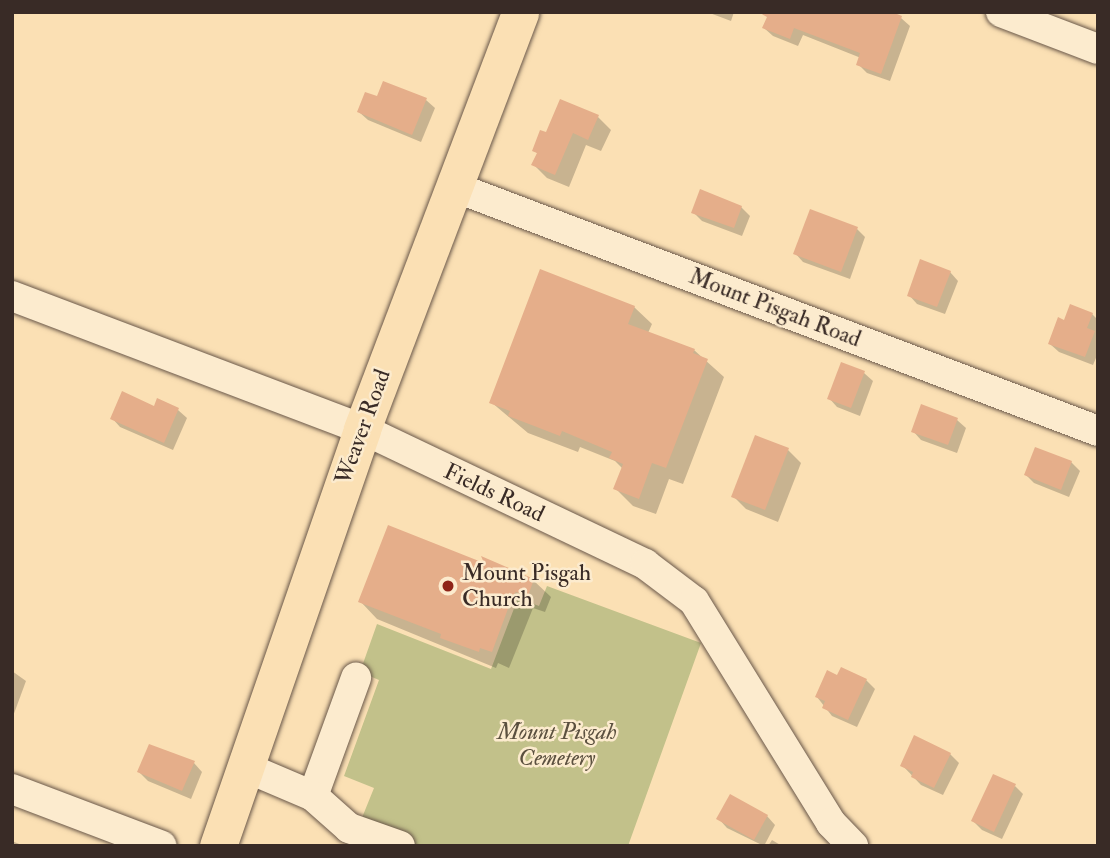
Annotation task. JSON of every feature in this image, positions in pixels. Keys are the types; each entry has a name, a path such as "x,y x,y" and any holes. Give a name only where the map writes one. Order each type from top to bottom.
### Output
{"main road":[{"name":"Weaver Road","path":"218,846 362,429 520,12"}],"street":[{"path":"1001,12 1098,49"},
{"name":"Mount Pisgah Road","path":"452,186 1098,431"},
{"name":"Fields Road","path":"12,296 362,429 645,564 694,601 831,823 853,846"},
{"path":"313,796 356,678"},
{"path":"245,767 313,796 349,828 400,846"},
{"path":"12,789 162,846"}],"green space":[{"name":"Mount Pisgah Cemetery","path":"547,586 701,643 628,846 369,846 353,840 374,788 344,776 379,680 360,672 377,624 491,669 518,598 539,606"}],"building":[{"path":"758,12 892,12 902,16 881,74 856,65 860,53 794,28 790,39 762,28 767,17"},
{"path":"383,81 427,98 412,135 357,112 365,92 377,96"},
{"path":"560,99 599,115 588,140 573,133 555,175 531,165 537,153 532,151 540,130 546,132"},
{"path":"700,189 742,206 734,228 691,213"},
{"path":"810,209 858,227 841,272 793,254"},
{"path":"920,259 951,271 937,307 907,296"},
{"path":"540,269 635,306 628,324 695,349 693,353 708,359 666,468 652,463 639,499 613,489 623,464 609,458 612,452 562,431 560,436 508,416 510,411 489,403"},
{"path":"1070,304 1093,313 1087,328 1095,331 1085,357 1048,344 1058,317 1064,320"},
{"path":"841,362 865,371 851,408 827,399"},
{"path":"122,391 154,406 157,398 179,408 164,443 110,419"},
{"path":"921,404 958,418 948,445 911,432"},
{"path":"755,435 789,448 765,510 731,497"},
{"path":"1035,447 1072,461 1061,490 1024,475"},
{"name":"Mount Pisgah Church","path":"388,525 484,563 481,556 534,579 528,596 516,592 513,595 492,652 480,648 479,652 440,638 441,634 358,602"},
{"path":"841,667 867,679 848,720 822,708 825,701 815,697 827,670 837,675"},
{"path":"914,735 951,753 934,788 911,777 913,772 900,766"},
{"path":"149,744 195,761 182,791 137,772"},
{"path":"993,774 1016,784 994,832 971,821"},
{"path":"730,794 768,815 754,840 716,819"}],"place":[{"name":"Mount Pisgah Church","path":"448,586"}]}
